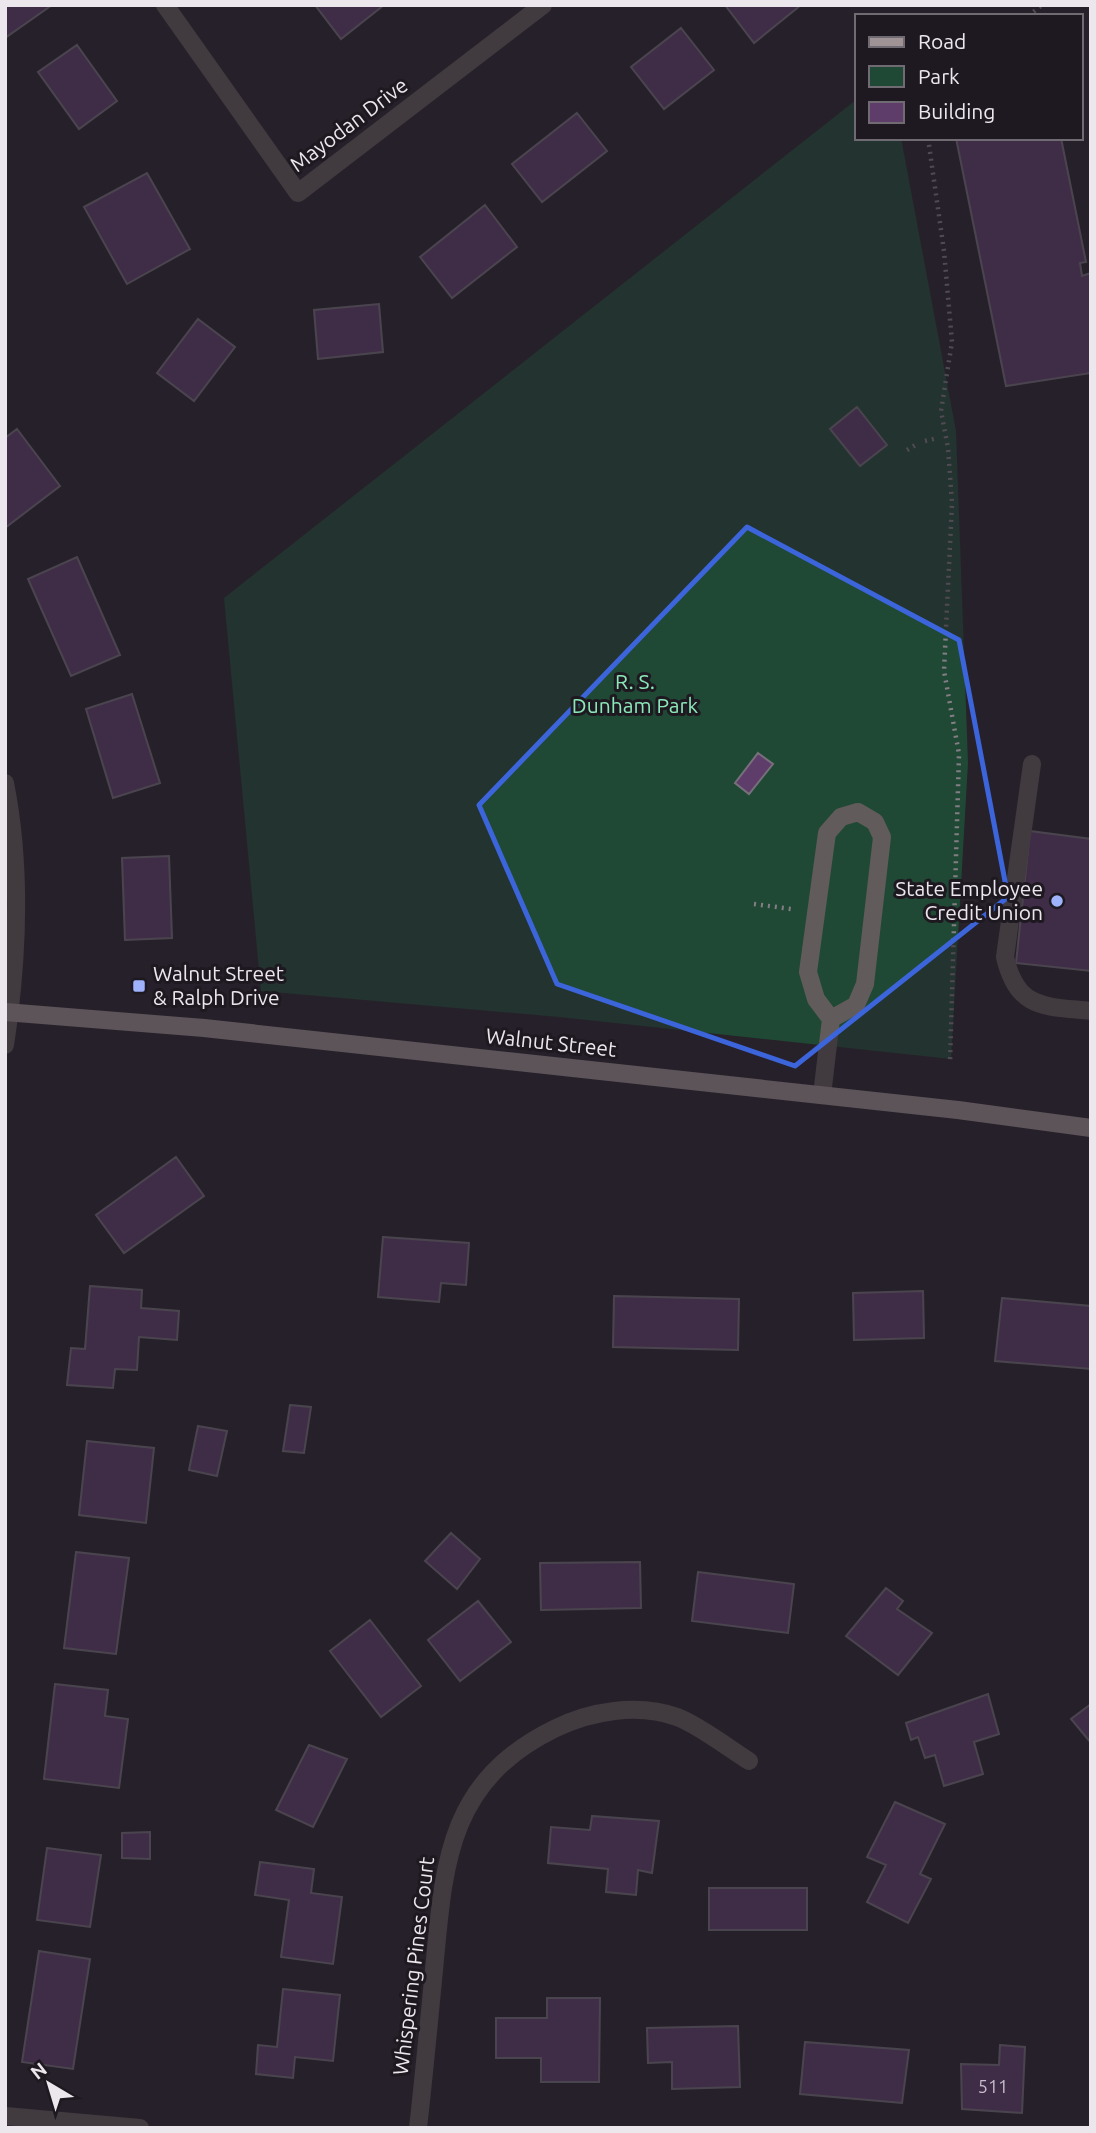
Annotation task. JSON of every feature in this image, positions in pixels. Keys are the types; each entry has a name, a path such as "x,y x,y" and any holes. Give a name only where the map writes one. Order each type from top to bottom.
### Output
{"main road":[{"name":"Walnut Street","path":"8,1013 204,1028 1091,1128"}],"street":[{"name":"Mayodan Drive","path":"165,5 298,193 543,5"},
{"path":"1032,764 1005,957 1008,972 1016,987 1039,1005 1091,1011"},
{"path":"5,783 15,836 18,910 5,1045"},
{"path":"822,1096 831,1019 816,999 808,972 827,833 841,817 858,812 875,822 882,837 865,984 856,1005 831,1019"},
{"name":"Whispering Pines Court","path":"418,2128 443,1882 452,1840 465,1810 485,1780 532,1740 581,1717 614,1711 652,1710 679,1717 749,1761"},
{"path":"5,2116 141,2128"}],"path":[{"path":"928,140 944,251 952,342 941,411 952,503 944,671 959,754 950,1062"},
{"path":"925,441 938,438"},
{"path":"907,450 919,443"},
{"path":"754,905 817,912"}],"highlighted area":[{"path":"747,527 959,640 1008,897 795,1066 557,984 479,805"}],"green space":[{"name":"R. S. Dunham Park","path":"855,101 855,140 901,140 956,431 968,763 951,1059 559,1017 261,991 224,598"}],"building":[{"path":"5,5 52,5 5,38"},
{"path":"315,5 384,5 341,39"},
{"path":"725,5 801,5 754,43"},
{"path":"681,28 714,70 664,109 631,67"},
{"path":"77,45 117,101 79,129 38,72"},
{"path":"577,113 607,151 542,202 512,164"},
{"path":"956,140 1061,140 1086,262 1080,263 1082,276 1091,273 1091,373 1006,386"},
{"path":"147,173 190,249 127,284 84,207"},
{"path":"485,205 517,247 452,298 420,257"},
{"path":"379,304 383,352 318,359 314,310"},
{"path":"198,319 235,347 194,401 157,373"},
{"path":"857,407 887,445 860,466 830,429"},
{"path":"17,429 60,486 5,528 5,438"},
{"path":"77,557 120,655 71,676 28,579"},
{"path":"132,694 160,783 113,798 86,709"},
{"path":"758,753 773,764 749,794 735,783"},
{"name":"State Employee Credit Union","path":"1030,831 1091,839 1091,971 1016,963"},
{"path":"169,856 172,938 125,940 122,858"},
{"path":"176,1157 204,1196 124,1253 96,1215"},
{"path":"383,1237 469,1243 466,1285 441,1283 439,1302 378,1297"},
{"path":"90,1286 142,1290 141,1308 179,1311 177,1340 139,1337 137,1370 115,1369 113,1388 67,1385 71,1348 85,1349"},
{"path":"923,1291 924,1338 854,1340 853,1293"},
{"path":"614,1296 739,1299 738,1350 613,1347"},
{"path":"1002,1298 1091,1306 1091,1369 995,1361"},
{"path":"290,1405 311,1407 304,1453 283,1451"},
{"path":"198,1426 227,1431 217,1476 189,1470"},
{"path":"87,1441 154,1448 146,1523 79,1515"},
{"path":"451,1533 480,1559 457,1589 425,1561"},
{"path":"76,1552 129,1558 116,1654 64,1648"},
{"path":"640,1562 641,1608 541,1610 540,1563"},
{"path":"698,1572 794,1584 788,1633 692,1621"},
{"path":"886,1588 903,1601 897,1609 932,1633 898,1675 846,1636"},
{"path":"478,1601 511,1642 460,1681 428,1640"},
{"path":"370,1620 421,1686 381,1717 330,1651"},
{"path":"55,1684 108,1690 105,1716 128,1719 119,1788 44,1779"},
{"path":"988,1694 999,1734 974,1742 983,1774 944,1786 935,1755 925,1758 918,1737 911,1740 906,1723"},
{"path":"1091,1704 1091,1743 1071,1719"},
{"path":"309,1745 347,1759 313,1827 276,1810"},
{"path":"895,1802 945,1824 920,1874 931,1879 908,1923 867,1902 886,1865 867,1857"},
{"path":"592,1816 659,1821 652,1873 638,1870 636,1895 606,1892 608,1869 548,1863 551,1827 590,1830"},
{"path":"150,1832 150,1859 122,1858 122,1833"},
{"path":"47,1848 101,1855 90,1927 37,1920"},
{"path":"260,1862 314,1869 311,1893 342,1897 333,1964 281,1957 289,1900 255,1895"},
{"path":"709,1888 807,1888 807,1930 709,1930"},
{"path":"39,1951 90,1959 73,2069 22,2062"},
{"path":"283,1989 340,1995 333,2061 295,2057 293,2078 256,2074 258,2045 277,2047"},
{"path":"547,1998 600,1998 599,2082 541,2082 541,2058 496,2058 496,2018 547,2018"},
{"path":"738,2026 740,2087 672,2089 672,2062 648,2063 647,2028"},
{"path":"805,2042 909,2050 902,2103 800,2094"},
{"path":"1000,2045 1025,2047 1022,2113 962,2109 961,2064 999,2065"}],"place":[{"name":"State Employee Credit Union","path":"1057,901"},
{"name":"Walnut Street & Ralph Drive","path":"139,986"}]}
